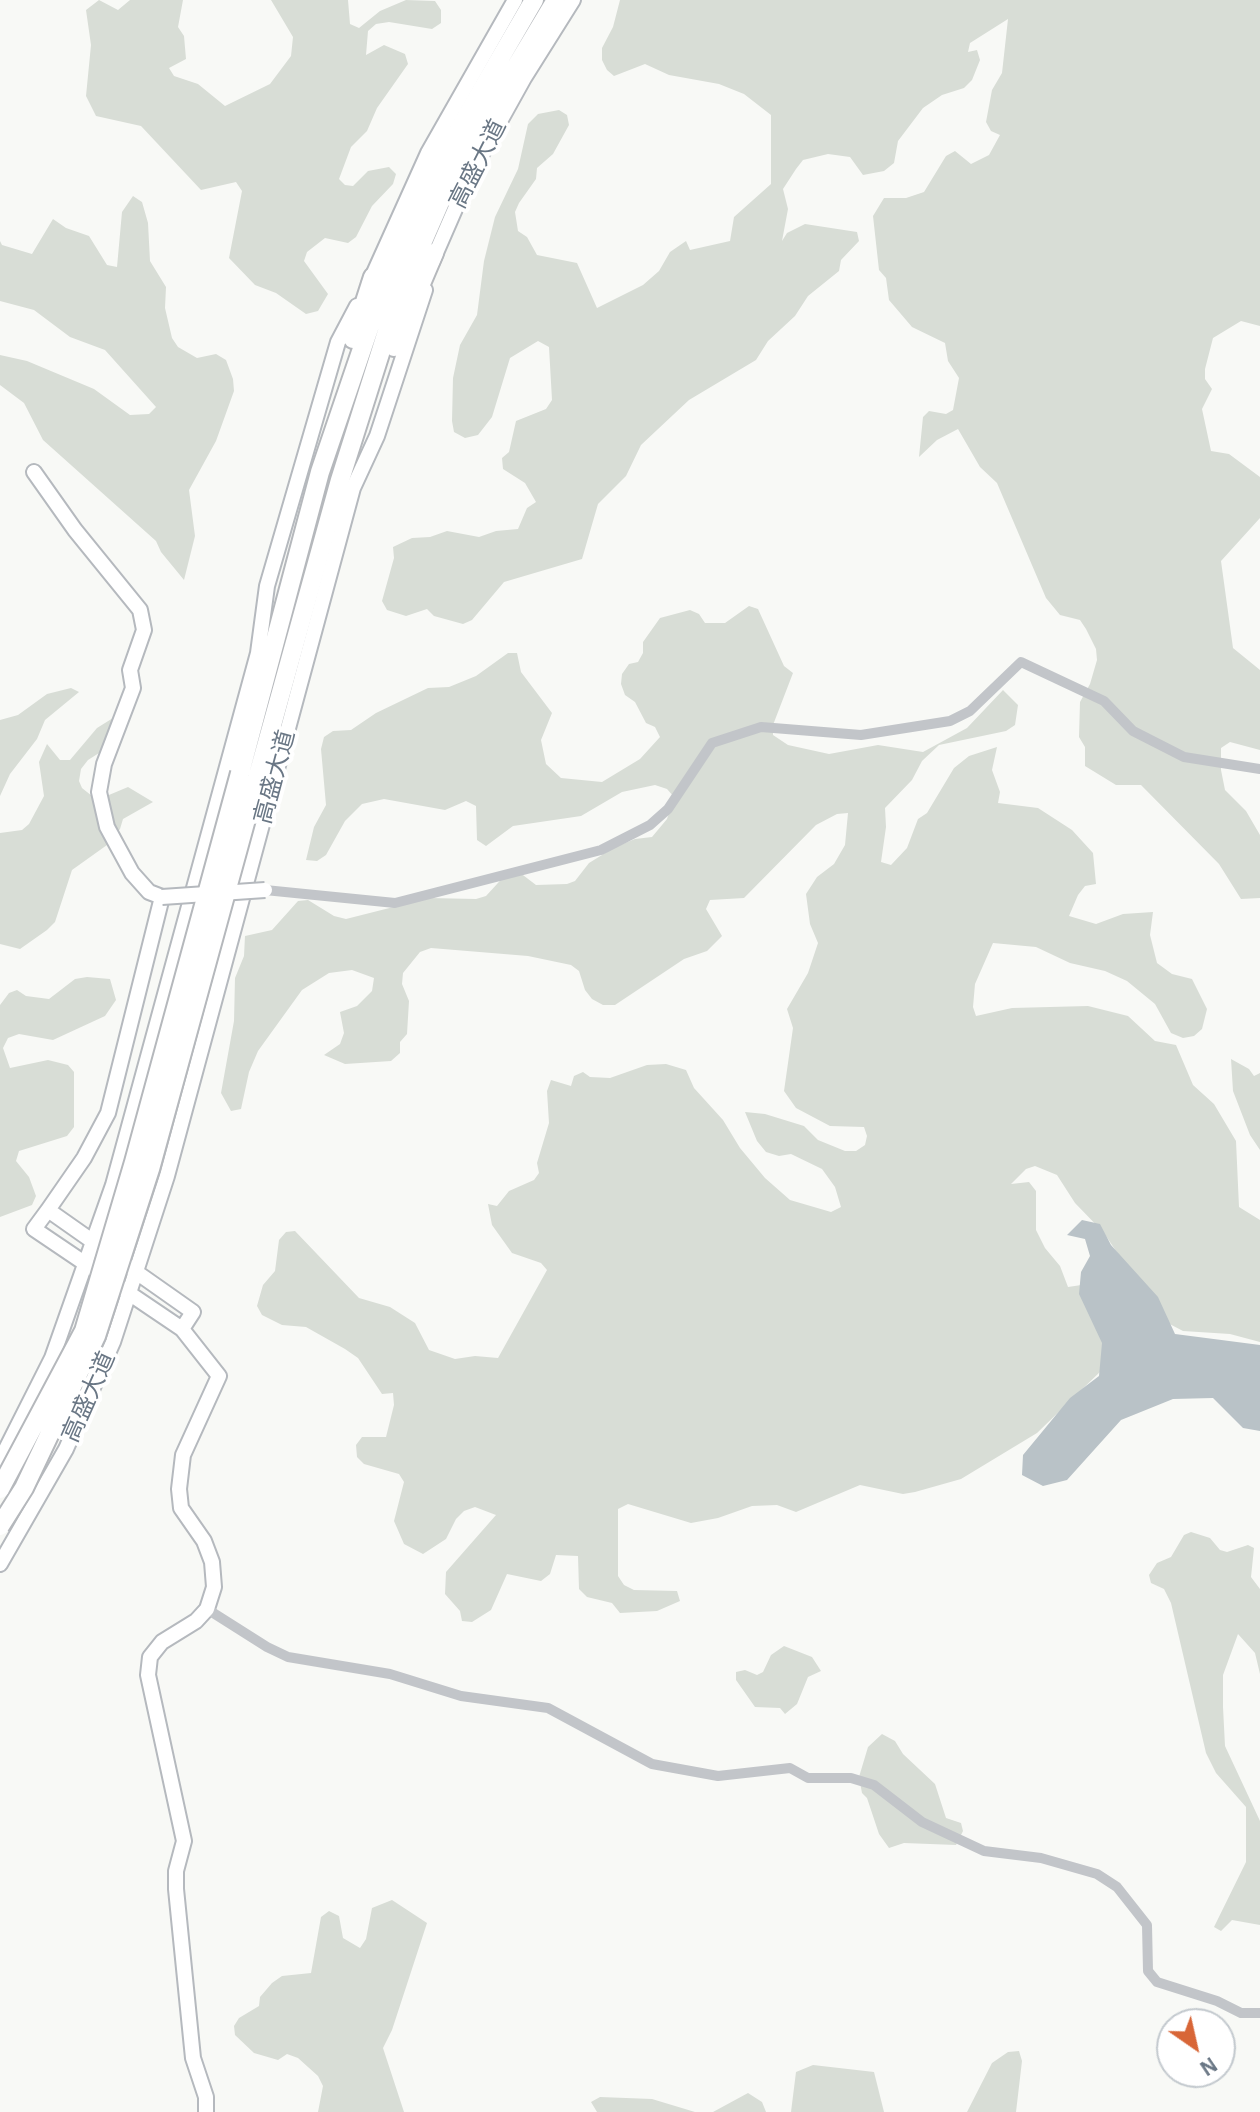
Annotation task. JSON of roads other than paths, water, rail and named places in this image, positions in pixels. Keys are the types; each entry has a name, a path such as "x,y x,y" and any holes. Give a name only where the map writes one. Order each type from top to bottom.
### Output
{"highway":[{"name":"高盛大道","path":"0,1526 24,1488 96,1336 150,1169 320,472 380,296 433,176 534,0"},
{"name":"高盛大道","path":"0,1489 84,1331 248,776 396,303 454,170 556,0"},
{"path":"340,480 434,253"},
{"path":"320,472 349,351 373,277"}],"main road":[{"name":"高盛大道","path":"0,1461 52,1358 113,1185 258,653 267,586 275,555 338,342 373,277 428,153 515,0"},
{"name":"高盛大道","path":"0,1564 66,1449 113,1342 167,1176 353,488 391,394 420,310 434,253 475,165 573,0"},
{"path":"34,472 75,530 140,610 144,630 130,670 133,688 104,764 99,792 107,827 132,873 149,892 162,897 265,890"},
{"path":"162,897 108,1113 84,1158 34,1229 182,1329 219,1376 183,1455 179,1489 181,1508 204,1541 212,1562 214,1587 207,1609 196,1621 162,1642 150,1657 148,1675 184,1841 176,1871 176,1889 193,2058 204,2089 206,2112"},
{"path":"48,1210 193,1312 182,1329"}],"street":[{"path":"265,890 395,903 601,850 650,825 668,809 712,743 761,727 861,735 950,721 970,711 1021,662 1104,701 1133,731 1184,757 1260,769"},
{"path":"207,1609 288,1657 390,1674 461,1696 548,1708 652,1764 718,1776 790,1768 808,1778 851,1778 874,1785 922,1822 984,1851 1041,1858 1097,1874 1117,1887 1147,1925 1148,1971 1157,1982 1217,2001 1241,2013 1260,2013"}]}
